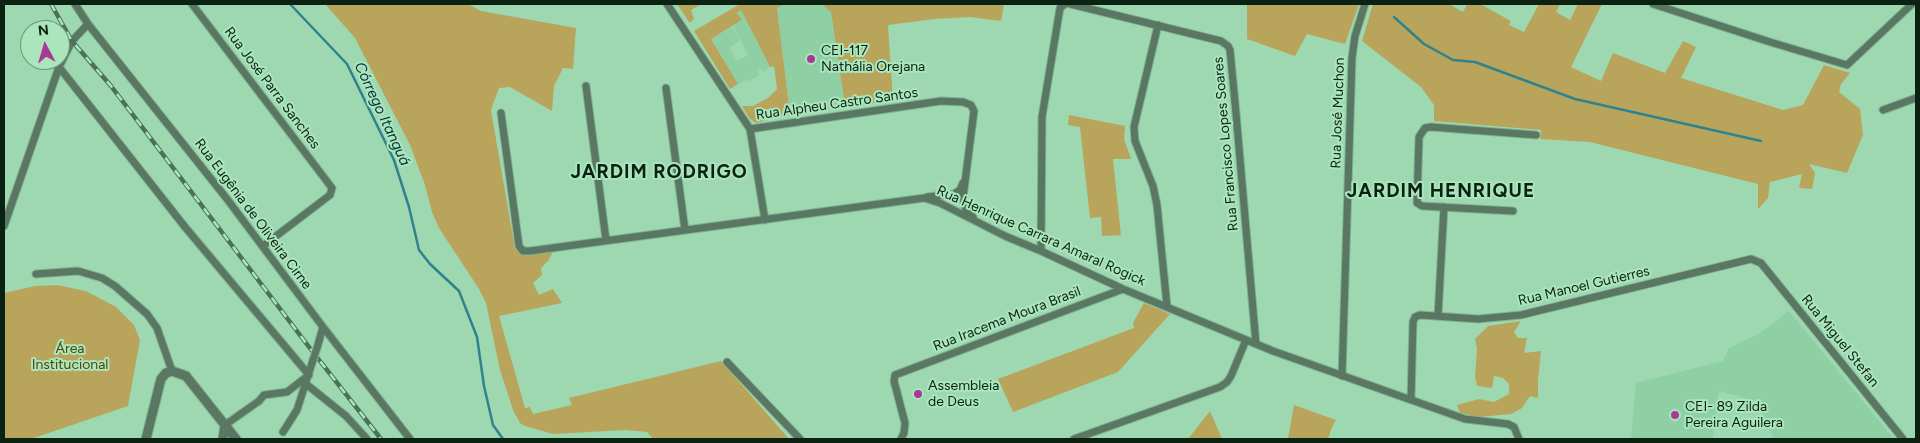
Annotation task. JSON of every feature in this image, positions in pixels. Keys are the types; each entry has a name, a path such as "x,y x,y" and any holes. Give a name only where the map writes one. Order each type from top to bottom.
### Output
{"street":[{"name":"Rua Eugênia de Oliveira Cirne","path":"75,4 88,24 263,246 410,439"},
{"name":"Rua José Parra Sanches","path":"192,4 332,188 330,195 263,246"},
{"name":"Rua Alpheu Castro Santos","path":"667,4 750,129 940,102 963,102 971,105 974,111 965,180 964,204 966,210 979,222"},
{"path":"1041,251 1042,117 1060,8 1064,4"},
{"name":"Rua Francisco Lopes Soares","path":"1070,4 1221,41 1226,43 1230,50 1256,344"},
{"name":"Rua José Muchon","path":"1342,376 1352,58 1355,36 1365,4"},
{"path":"1653,4 1847,65 1910,6"},
{"path":"1900,4 1910,6"},
{"path":"70,45 88,24"},
{"path":"1158,25 1134,127 1135,141 1153,186 1157,206 1167,306"},
{"path":"4,226 58,70"},
{"path":"61,70 185,227 309,375"},
{"path":"586,86 606,240"},
{"path":"666,88 685,230"},
{"path":"1883,110 1916,98"},
{"name":"Rua Henrique Carrara Amaral Rogick","path":"501,113 519,246 523,250 530,251 924,198 940,203 1005,236 1123,289 1246,340 1465,420 1508,424 1514,427 1519,439"},
{"path":"1513,211 1422,206 1417,203 1419,137 1422,130 1431,127 1536,134"},
{"path":"750,129 765,220"},
{"path":"924,198 954,194 960,190 965,180"},
{"path":"1438,316 1444,207"},
{"name":"Rua Manoel Gutierres","path":"1411,400 1414,322 1416,317 1420,315 1478,319 1522,315 1751,259 1756,260"},
{"name":"Rua Miguel Stefan","path":"1756,260 1761,263 1903,439"},
{"path":"36,274 78,271 102,278 115,286 147,314 157,328 172,371"},
{"name":"Rua Iracema Moura Brasil","path":"901,439 905,423 894,381 895,375 1123,289"},
{"path":"283,432 297,410 323,327"},
{"path":"1074,439 1220,387 1231,376 1246,340"},
{"path":"727,362 800,439"},
{"path":"146,439 161,379 166,373 172,371 186,376 236,439"},
{"path":"223,439 225,425 259,401 264,395 287,392 309,375"},
{"path":"306,384 346,416 367,439"}],"shaded area":[{"name":"CEI-117 Nathália Orejana","path":"782,4 821,4 831,12 845,106 790,114 777,8"},
{"path":"741,10 770,67 763,72 761,69 758,71 759,75 749,81 738,84 711,39 732,27 740,41 729,48 737,61 748,55 733,26 742,20 737,12"},
{"path":"1789,311 1894,439 1774,439 1756,401 1719,391 1713,439 1631,439 1636,383 1723,361 1729,348 1760,333"}],"green space":[{"path":"325,4 468,4 481,11 576,28 573,69 563,68 554,86 552,111 510,87 499,88 491,110 515,249 524,254 554,250 548,261 541,268 542,275 533,283 539,295 553,289 562,303 499,316 525,408 530,407 533,414 572,405 569,398 721,361 789,439 653,439 647,432 625,430 553,434 520,423 513,410 500,370 486,303 479,289 439,228 410,145 355,38"},
{"path":"677,4 701,4 691,10 694,19 689,22"},
{"path":"740,4 784,4 777,8 790,114 756,123 750,119 742,106 753,106 768,98 777,89 774,66 770,67 741,10 737,13 742,20 711,39 738,84 730,89 694,31"},
{"path":"821,4 1004,4 1001,21 970,17 888,25 893,101 845,106 831,12"},
{"path":"1247,4 1359,4 1345,44 1307,34 1295,56 1247,39"},
{"path":"1373,4 1449,4 1463,12 1467,4 1480,4 1511,21 1509,25 1524,32 1539,4 1560,4 1556,12 1570,20 1578,4 1602,4 1571,67 1601,81 1613,53 1665,73 1683,41 1696,47 1681,78 1783,110 1803,105 1824,65 1850,73 1841,84 1839,92 1860,109 1863,135 1847,173 1809,164 1815,173 1812,189 1799,188 1802,174 1770,182 1768,198 1758,209 1758,184 1590,142 1540,139 1541,130 1434,121 1434,105 1421,87 1362,41"},
{"path":"1069,115 1125,126 1124,139 1131,159 1113,159 1121,235 1102,236 1101,217 1090,218 1080,127 1068,125"},
{"name":"Área Institucional","path":"57,285 86,291 116,307 134,325 140,340 128,406 31,439 4,439 4,293 35,286"},
{"path":"1144,303 1170,314 1118,372 1013,412 998,379 1134,328 1133,323"},
{"path":"1521,321 1514,332 1518,338 1527,338 1524,353 1541,351 1538,398 1530,396 1522,408 1511,414 1479,417 1460,413 1457,405 1479,399 1494,402 1509,394 1509,384 1503,378 1494,376 1492,388 1477,386 1475,377 1477,348 1475,339 1488,326"},
{"path":"1294,405 1336,420 1328,439 1288,439"},
{"path":"1210,411 1222,439 1188,439"}],"waterway":[{"name":"Córrego Itanguá","path":"290,4 347,64 394,160 409,207 419,250 430,264 459,291 477,337 484,386 493,425 503,439"},
{"path":"1394,17 1424,44 1453,60 1475,62 1575,99 1761,141"}],"railway":[{"path":"51,4 72,41 111,86 381,439"}],"place":[{"name":"CEI-117 Nathália Orejana","path":"811,59"},
{"name":"Assembleia de Deus","path":"918,394"},
{"name":"CEI- 89 Zilda Pereira Aguilera","path":"1675,415"}],"district":[{"name":"JARDIM RODRIGO","path":"659,172"},
{"name":"JARDIM HENRIQUE","path":"1441,191"}]}
